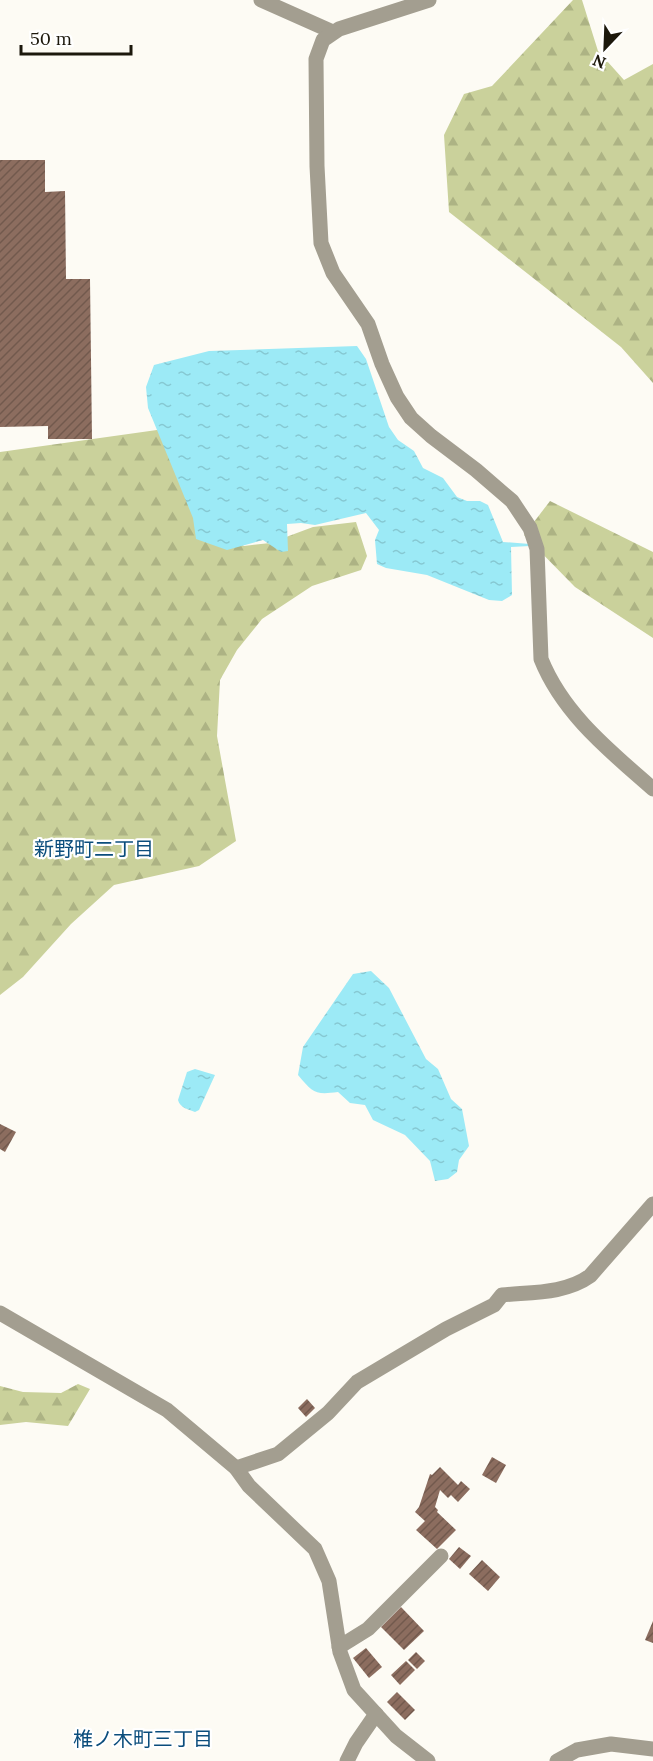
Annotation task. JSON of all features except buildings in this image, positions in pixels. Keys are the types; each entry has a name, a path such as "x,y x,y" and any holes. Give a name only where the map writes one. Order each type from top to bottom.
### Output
{"street":[{"path":"261,0 333,32"},
{"path":"429,0 333,32 323,40 316,59 317,166 321,243 333,273 373,333 382,364 397,397 411,418 512,501 530,528 537,549 541,659 547,675 561,697 595,738 653,789"},
{"path":"236,1468 278,1454 328,1413 357,1382 446,1329 494,1305 502,1295 559,1290 583,1281 590,1276 653,1204"},
{"path":"0,1312 167,1410 236,1468 249,1486 315,1549 329,1581 339,1647 354,1690 396,1736 428,1761"},
{"path":"339,1647 368,1629 441,1556"},
{"path":"347,1761 376,1714"},
{"path":"557,1761 577,1750 611,1744 635,1753 653,1749"}],"green space":[{"path":"573,0 582,0 598,51 624,80 653,64 653,383 621,347 449,212 444,135 464,94 492,86"},
{"path":"164,429 228,535 244,546 270,543 313,527 356,522 367,556 361,570 312,586 262,619 237,650 220,680 217,736 236,841 199,866 114,885 71,924 23,977 0,995 0,452"},
{"path":"550,501 653,552 653,638 575,587 524,535"},
{"path":"78,1384 90,1389 68,1426 26,1422 0,1425 0,1386 23,1392 61,1393"}],"water":[{"path":"357,346 366,359 389,427 398,440 414,451 423,468 443,478 457,497 467,501 480,501 488,505 503,542 530,544 530,546 511,547 512,595 502,601 489,600 427,575 386,568 377,564 375,540 379,530 366,513 315,525 287,524 288,551 281,552 263,540 227,550 196,539 193,518 148,408 146,387 154,365 209,351"},
{"path":"371,971 389,988 426,1059 438,1069 451,1099 462,1109 469,1146 459,1160 457,1172 448,1179 435,1181 430,1161 405,1135 373,1120 365,1105 350,1103 338,1092 319,1093 307,1086 298,1075 303,1047 353,974"},
{"path":"195,1069 215,1075 199,1110 195,1112 182,1107 178,1100 187,1072"}],"district":[{"name":"新野町二丁目","path":"94,849"},
{"name":"椎ノ木町三丁目","path":"143,1739"}]}
